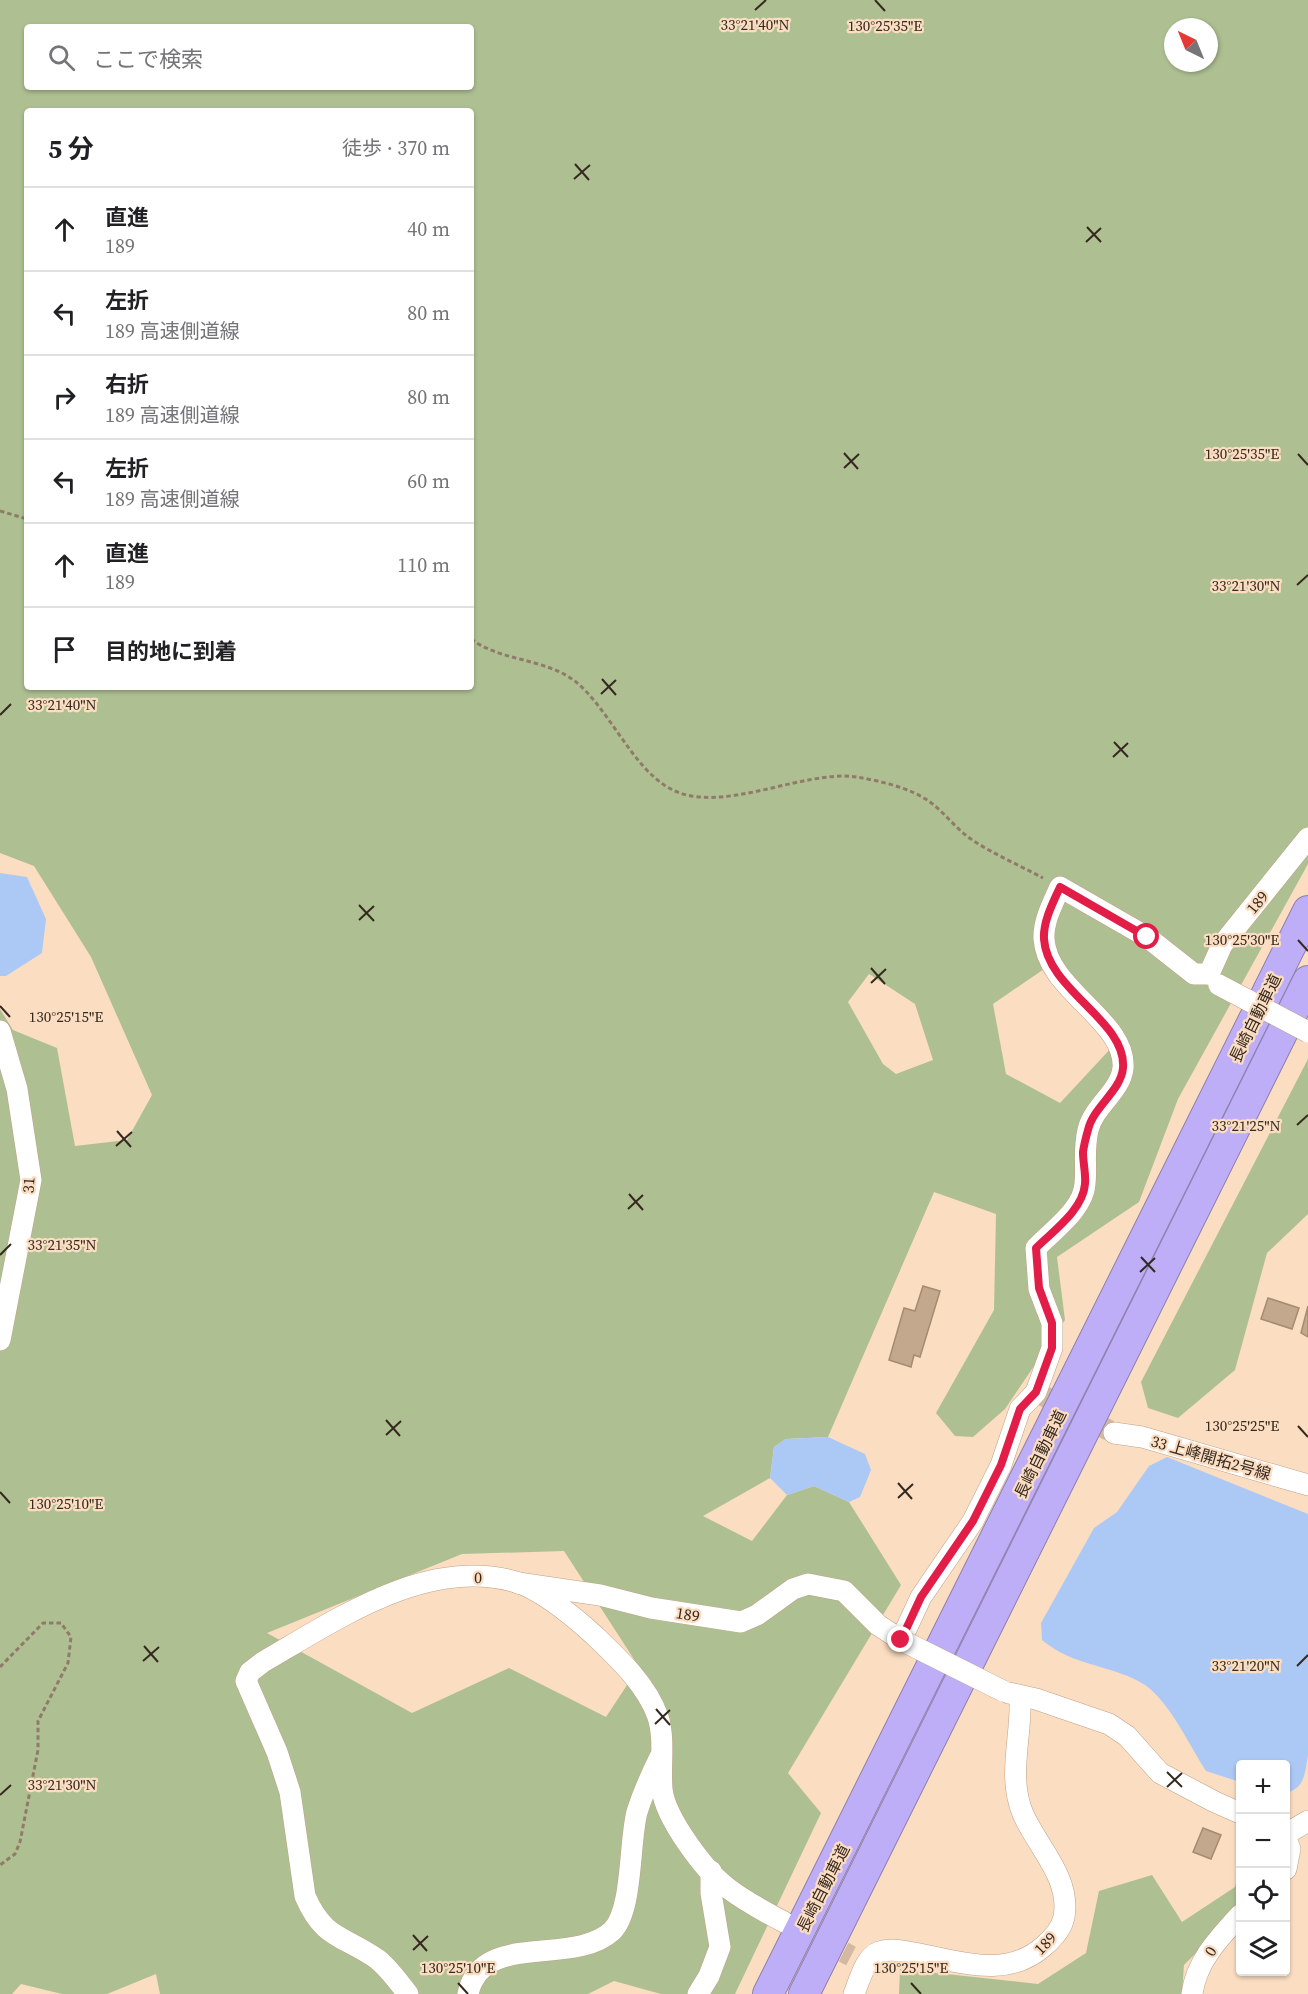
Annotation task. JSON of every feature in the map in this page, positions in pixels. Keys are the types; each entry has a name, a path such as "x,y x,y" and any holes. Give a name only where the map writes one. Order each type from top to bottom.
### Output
{"highway":[{"name":"長崎自動車道","path":"768,1994 1308,911"},
{"name":"長崎自動車道","path":"804,1994 1308,981"}],"street":[{"name":"189","path":"1214,979 1222,945 1308,838"},
{"path":"901,1640 921,1597 973,1521 1001,1465 1020,1409 1036,1392 1052,1348 1052,1323 1039,1288 1036,1248 1077,1207 1083,1196 1085,1184 1083,1152 1090,1123 1118,1083 1124,1068 1121,1052 1112,1033 1066,985 1049,955 1044,939 1046,924 1060,887 1147,937 1194,974 1214,979 1308,1032"},
{"name":"31","path":"0,1031 17,1089 31,1180 0,1340"},
{"name":"33 上峰開拓2号線","path":"1114,1433 1142,1437 1308,1485"},
{"name":"0","path":"408,1994 379,1960 333,1935 312,1911 305,1896 290,1792 277,1752 246,1681 250,1672 263,1662 350,1612 400,1591 435,1581 471,1576 518,1582 556,1604 585,1627 640,1685 658,1717 662,1752 637,1812 630,1846 629,1882 620,1923 610,1933 590,1944 525,1952 492,1960 471,1979 468,1994"},
{"name":"189","path":"518,1582 600,1595 651,1608 741,1622 757,1615 793,1588 808,1584 844,1590 878,1625 901,1640 1011,1694 1021,1718 1014,1775 1017,1795 1023,1814 1062,1882 1067,1902 1063,1923 1050,1941 1032,1957 1012,1965 994,1967 894,1949 877,1952 859,1959 854,1994"},
{"path":"1011,1694 1036,1699 1110,1724 1127,1736 1160,1773 1236,1811"},
{"path":"662,1752 665,1806 673,1823 727,1888 784,1922"},
{"path":"1290,1832 1308,1821"},
{"path":"698,1994 710,1976 720,1947 711,1893 711,1870"},
{"name":"0","path":"1192,1994 1200,1968 1211,1949 1236,1920"}],"path":[{"path":"0,511 24,518"},
{"path":"474,641 494,651 549,668 575,682 649,771 669,788 719,797 820,778 854,777 881,781 929,801 970,838 1060,887"},
{"path":"0,1667 42,1623 61,1623 70,1637 68,1664 38,1721 38,1750 20,1842 15,1854 0,1865"}],"green space":[{"path":"0,0 1308,0 1308,864 1178,1099 1139,1202 1057,1257 1065,1320 1005,1409 973,1437 955,1436 936,1413 994,1310 996,1214 934,1192 828,1437 786,1439 774,1447 770,1478 703,1516 752,1541 787,1495 814,1486 849,1502 901,1585 788,1773 821,1813 735,1994 661,1994 614,1981 588,1994 160,1994 156,1974 107,1994 62,1994 21,1984 12,1994 0,1994 0,1009 13,1030 57,1048 75,1146 127,1140 152,1095 91,957 34,866 0,853","holes":["1047,967 1113,1046 1060,1103 1006,1074 993,1004","869,974 915,1004 933,1060 896,1074 883,1064 848,1002","564,1551 639,1667 606,1717 509,1668 412,1713 267,1633 462,1554"]},
{"path":"1308,1059 1308,1214 1267,1253 1235,1370 1178,1418 1148,1408 1141,1382"},
{"path":"1152,1875 1182,1922 1235,1887 1236,1883 1236,1913 1184,1965 1182,1994 899,1994 900,1969 1038,1984 1086,1953 1099,1891"}],"water":[{"path":"0,873 27,877 46,919 42,953 6,976 0,976"},
{"path":"828,1437 865,1454 871,1470 860,1497 849,1502 814,1486 787,1495 770,1478 774,1447 786,1439"},
{"path":"1167,1457 1308,1514 1308,1755 1301,1784 1292,1791 1290,1792 1290,1760 1236,1760 1236,1781 1206,1771 1177,1722 1150,1689 1128,1676 1066,1655 1042,1640 1041,1623 1094,1528 1117,1512 1149,1466"}],"building":[{"path":"923,1286 940,1291 920,1357 914,1355 911,1367 889,1360 904,1308 915,1311"},
{"path":"1268,1298 1299,1308 1292,1329 1261,1319"},
{"path":"1308,1306 1308,1337 1301,1333"},
{"path":"1203,1828 1221,1835 1211,1859 1193,1852"}],"tunnel":[{"path":"1036,1392 1114,1433"},
{"path":"816,1938 851,1956"}],"route":[{"path":"901,1640 921,1597 973,1521 1001,1465 1020,1409 1036,1392 1052,1348 1052,1323 1039,1288 1036,1248 1077,1207 1083,1196 1085,1184 1083,1152 1090,1123 1118,1083 1124,1068 1121,1052 1112,1033 1066,985 1049,955 1044,939 1051,906 1060,887 1147,937"}]}
